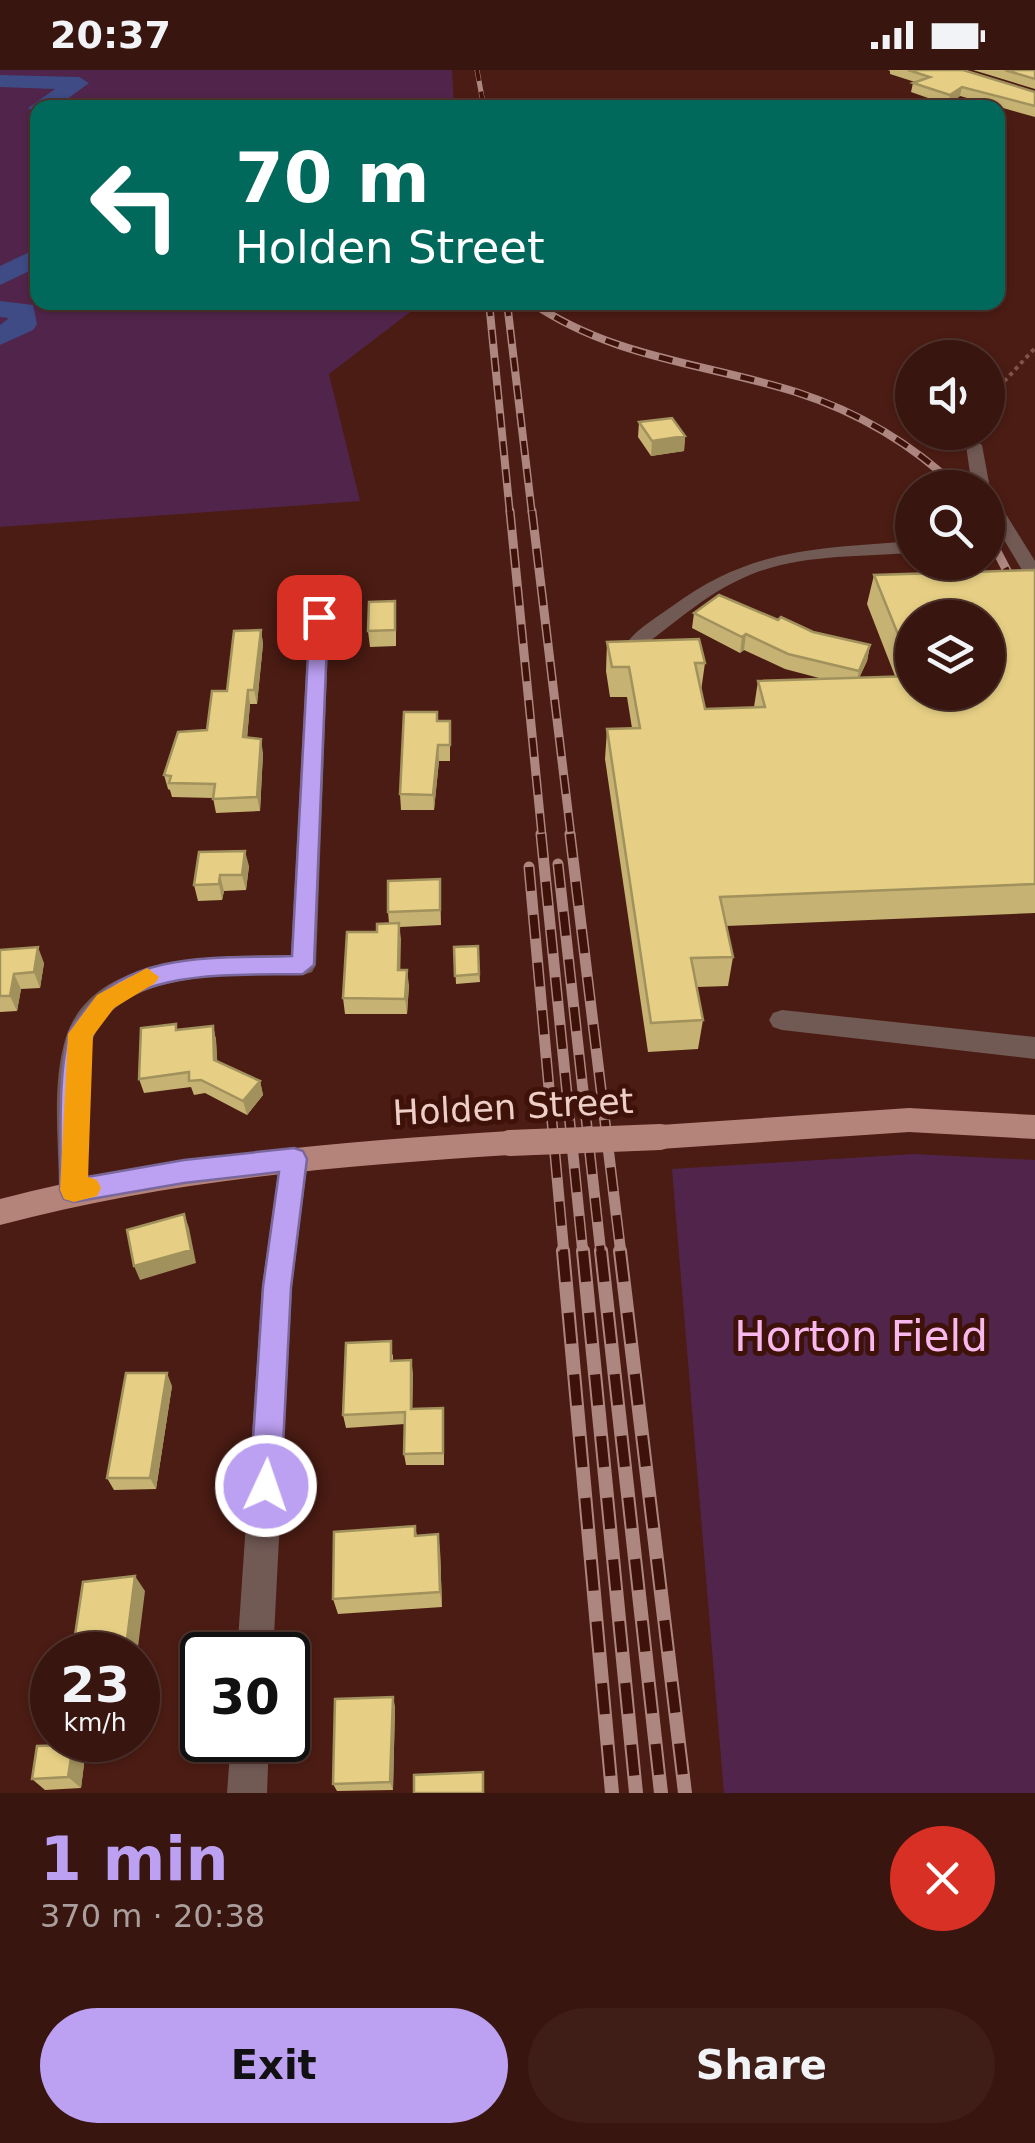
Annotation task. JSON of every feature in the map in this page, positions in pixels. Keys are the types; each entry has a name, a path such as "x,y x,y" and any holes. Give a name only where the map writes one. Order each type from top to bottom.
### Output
{"main road":[{"name":"Holden Street","path":"0,1212 74,1190 184,1171 294,1159 909,1120 1035,1127"}],"street":[{"path":"1005,529 1035,576"},
{"path":"1005,536 1009,536"},
{"path":"638,640 749,568 895,549"},
{"path":"74,1190 80,1034 106,1002 139,979 188,968 303,965 319,617"},
{"path":"782,1020 1035,1048"},
{"path":"256,1632 277,1287 294,1159"},
{"path":"246,1793 248,1762"}],"path":[{"path":"1005,381 1035,348"}],"green space":[{"path":"0,70 452,70 454,100 30,100 30,310 413,310 329,374 360,501 0,527"},
{"name":"Horton Field","path":"914,1154 1035,1160 1035,1793 724,1793 672,1169"}],"building":[{"path":"908,70 963,70 1035,92 1035,106 962,87 950,95 913,83 930,77"},
{"path":"1005,70 1035,70 1035,79"},
{"path":"672,418 685,436 652,441 639,422"},
{"path":"1035,570 1035,884 720,897 733,957 691,958 703,1020 651,1023 607,729 640,728 629,667 612,667 607,642 699,639 705,663 695,663 705,709 765,707 758,681 895,677 895,710 1005,710 1005,600 895,600 895,627 874,575 895,574 895,580 1005,580 1005,571"},
{"path":"719,595 813,632 870,645 859,671 788,654 694,613"},
{"path":"395,601 395,630 368,631 369,602"},
{"path":"261,630 254,690 248,690 243,737 261,739 257,797 213,799 215,784 169,783 171,776 164,775 178,732 207,730 212,691 227,691 234,631"},
{"path":"404,712 437,712 437,721 450,721 450,745 438,745 433,795 400,794"},
{"path":"245,851 242,875 220,875 219,884 194,885 199,852"},
{"path":"440,879 440,910 388,912 388,881"},
{"path":"399,923 398,970 407,970 405,999 343,998 347,932 377,932 377,924"},
{"path":"478,946 479,974 455,976 454,947"},
{"path":"38,947 34,972 14,974 10,996 0,996 0,950"},
{"path":"176,1024 176,1030 213,1026 214,1060 260,1081 243,1101 201,1080 189,1081 189,1072 139,1079 141,1028"},
{"path":"184,1214 191,1250 134,1266 127,1230"},
{"path":"391,1341 391,1361 411,1360 411,1409 443,1408 443,1453 404,1454 405,1412 343,1415 346,1343"},
{"path":"126,1373 167,1373 150,1478 107,1478"},
{"path":"415,1526 415,1536 438,1534 440,1592 333,1599 334,1532"},
{"path":"135,1576 128,1632 75,1632 83,1582"},
{"path":"393,1697 390,1782 333,1784 335,1699"},
{"path":"35,1762 70,1762 68,1777 32,1779"},
{"path":"483,1772 483,1793 414,1793 414,1775"}],"waterway":[{"path":"0,81 79,83 52,100"},
{"path":"0,277 30,260"},
{"path":"0,309 23,311 23,324 0,336"}],"railway":[{"path":"477,70 483,100"},
{"path":"490,310 510,514"},
{"path":"508,310 532,514"},
{"path":"544,310 594,336 626,347 762,382 841,409 902,443 937,470"},
{"path":"510,511 542,836"},
{"path":"532,511 571,836"},
{"path":"1005,567 1020,596"},
{"path":"541,834 583,1254"},
{"path":"570,834 621,1254"},
{"path":"558,864 601,1254"},
{"path":"529,867 564,1254"},
{"path":"563,1251 612,1793"},
{"path":"583,1251 636,1793"},
{"path":"601,1251 661,1793"},
{"path":"620,1251 685,1793"}],"slow traffic":[{"path":"88,1188 74,1190 80,1034 106,1002 147,977"}],"route":[{"path":"266,1486 277,1287 294,1159 184,1171 74,1190 76,1082 80,1034 106,1002 139,979 188,968 303,965 319,617"}]}
